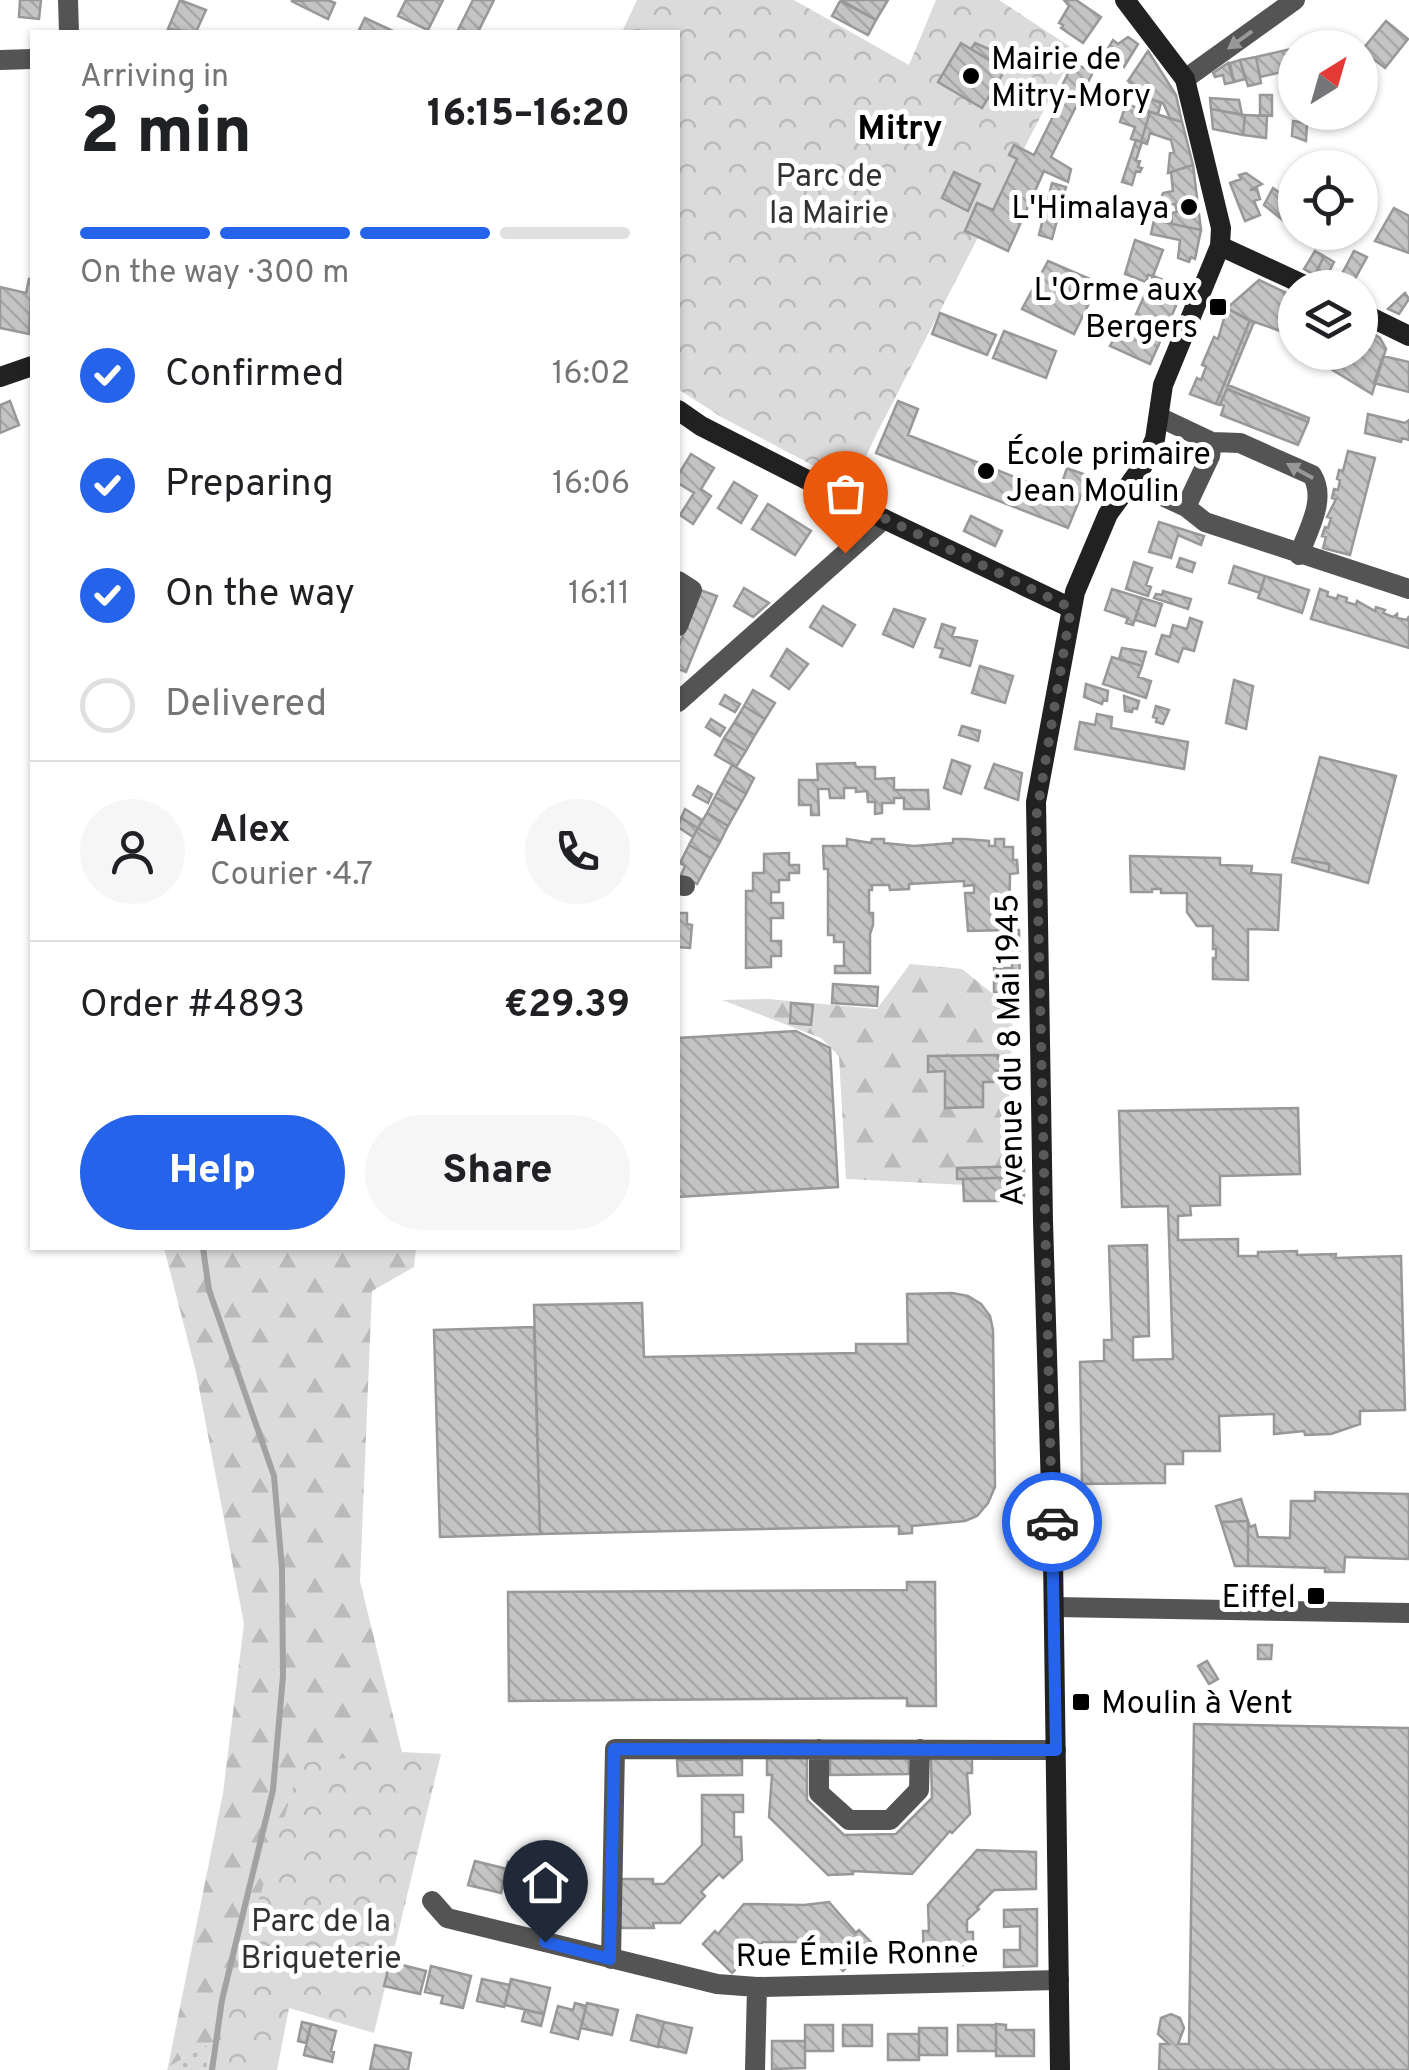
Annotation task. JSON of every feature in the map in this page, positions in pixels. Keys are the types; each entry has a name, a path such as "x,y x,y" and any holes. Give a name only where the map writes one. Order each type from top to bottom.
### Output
{"street":[{"path":"68,0 69,30"},
{"path":"1124,0 1186,79 1221,228 1220,246 1278,273"},
{"path":"1186,79 1295,0"},
{"path":"0,60 30,60"},
{"name":"Avenue du 8 Mai 1945","path":"1060,2070 1036,802 1071,608 1108,514 1132,482 1154,440 1163,385 1220,246"},
{"path":"1378,321 1409,336"},
{"path":"0,377 30,367"},
{"path":"680,411 701,426 1071,608"},
{"path":"1158,417 1212,442 1240,443 1312,474 1320,497 1299,555"},
{"path":"1186,508 1210,456 1212,442"},
{"path":"1132,482 1186,508 1205,522 1409,589"},
{"path":"680,700 884,518"},
{"path":"680,582 692,590 680,621"},
{"path":"1054,1608 1409,1613"},
{"path":"610,1959 614,1749 1056,1750"},
{"path":"819,1749 819,1793 848,1820 890,1820 919,1790 920,1750"},
{"name":"Rue Émile Ronne","path":"432,1901 448,1918 717,1984 1059,1980"},
{"path":"756,2070 757,1986"}],"green space":[{"name":"Parc de la Mairie","path":"637,0 794,0 909,65 936,0 999,0 1075,50 852,486 723,418 680,390 680,30 623,30"},
{"path":"910,964 962,969 1013,1010 1006,1187 846,1179 839,1056 821,1038 722,1000 768,999 877,1009"},
{"path":"165,1250 416,1250 414,1267 372,1291 360,1581 402,1752 357,1768 250,2049 214,2041 168,2067 223,1793 244,1624 196,1372"},
{"name":"Parc de la Briqueterie","path":"402,1752 441,1754 374,2033 289,2008 277,2070 206,2070 301,1763"},
{"path":"214,2041 206,2070 167,2070 168,2067"}],"building":[{"path":"20,0 41,0 39,19 19,17"},
{"path":"180,0 206,10 197,30 168,29"},
{"path":"406,0 443,0 428,30 398,16"},
{"path":"473,0 494,0 479,30 458,30"},
{"path":"841,0 888,0 876,20"},
{"path":"1064,0 1076,0 1101,17 1083,43 1061,28 1059,23 1069,6"},
{"path":"291,1 335,3 328,19"},
{"path":"840,1 876,20 868,35 832,16"},
{"path":"365,18 391,30 359,30"},
{"path":"1386,21 1408,39 1385,68 1378,63 1378,31"},
{"path":"1128,37 1138,44 1124,67 1104,55 1113,40 1118,44"},
{"name":"Mairie de Mitry-Mory","path":"961,43 1005,70 982,108 938,82"},
{"path":"975,43 998,53 993,62 971,49"},
{"path":"1148,51 1176,95 1182,122 1170,118 1163,103 1148,98 1128,81"},
{"path":"1278,52 1278,73 1260,77 1256,57"},
{"path":"1256,57 1261,83 1248,86 1240,60"},
{"path":"1240,60 1245,79 1234,82 1230,63"},
{"path":"1073,63 1093,72 1051,157 1071,169 1068,182 1044,171 1008,251 965,231 977,203 993,210 1017,159 1009,155 1014,145 1034,155 1063,96 1058,94"},
{"path":"1228,63 1234,82 1225,84 1223,75 1215,77 1213,73"},
{"path":"1260,95 1272,95 1272,116 1260,115"},
{"path":"1148,98 1161,103 1158,114 1144,110"},
{"path":"1210,98 1239,100 1242,115 1211,109"},
{"path":"1126,104 1150,112 1141,142 1131,139 1135,127 1120,122"},
{"path":"1211,109 1245,115 1243,135 1213,129"},
{"path":"1150,112 1182,122 1193,165 1168,173 1170,153 1174,152 1171,140 1150,133 1147,144 1141,142"},
{"path":"1245,115 1267,116 1266,138 1243,135"},
{"path":"1292,130 1307,130 1306,141 1292,136"},
{"path":"1136,140 1142,142 1136,160 1142,168 1136,171 1132,185 1122,182"},
{"path":"1193,165 1201,230 1172,224 1171,213 1177,212 1175,204 1158,207 1163,193 1173,191 1171,172"},
{"path":"954,172 980,184 968,211 942,198"},
{"path":"1246,173 1262,184 1250,190 1257,189 1260,199 1254,201 1260,215 1245,221 1230,183"},
{"path":"1052,183 1066,187 1052,239 1039,235"},
{"path":"1273,188 1278,192 1278,216 1264,205"},
{"path":"1394,208 1409,216 1409,253 1378,242"},
{"path":"1154,220 1201,230 1195,259 1191,257 1189,262 1178,258 1180,240 1151,234"},
{"path":"1135,240 1163,250 1153,276 1148,275 1146,282 1125,274"},
{"path":"1315,251 1324,256 1317,270 1304,269"},
{"path":"1354,251 1367,257 1360,270 1344,270"},
{"path":"1324,256 1334,262 1330,270 1317,270"},
{"path":"1048,261 1099,283 1074,334 1022,309"},
{"path":"1153,276 1184,288 1150,364 1110,346 1116,335 1125,339"},
{"path":"29,279 29,334 0,328 0,287 26,293"},
{"path":"1259,280 1278,289 1278,330 1246,319 1227,308"},
{"path":"1405,293 1409,299 1399,314 1388,309"},
{"path":"1227,308 1250,320 1216,404 1190,394 1197,378 1201,380 1206,367 1202,365 1214,337 1218,339"},
{"path":"940,313 996,335 987,355 932,334"},
{"path":"1250,320 1254,322 1228,385 1309,418 1308,422 1227,389 1220,405 1216,404"},
{"path":"1004,331 1056,351 1046,378 993,358"},
{"path":"1378,337 1386,349 1372,394 1333,370 1378,370"},
{"path":"1383,356 1409,362 1409,392 1374,383"},
{"path":"1227,389 1308,422 1298,445 1221,415 1224,406 1220,404"},
{"path":"10,401 19,425 0,433 0,405"},
{"path":"898,401 918,409 908,435 1058,494 1067,468 1089,476 1068,528 876,453"},
{"path":"1368,414 1405,423 1409,420 1409,440 1402,438 1401,442 1365,433"},
{"path":"1348,451 1375,458 1350,555 1323,548 1326,537 1322,536 1328,528 1331,518 1327,517 1336,499 1332,498 1334,489 1338,490 1339,470 1343,471"},
{"path":"691,454 714,468 701,489 711,496 693,524 680,515 694,493 680,484 680,472"},
{"path":"734,482 757,496 741,523 718,508"},
{"path":"768,504 811,531 795,555 752,529"},
{"path":"971,516 1002,531 995,546 964,531"},
{"path":"1159,522 1204,536 1201,545 1178,535 1171,558 1149,552"},
{"path":"1180,558 1195,563 1192,572 1177,567"},
{"path":"1134,562 1152,568 1146,585 1151,587 1148,596 1126,589"},
{"path":"1234,566 1265,576 1260,593 1229,583"},
{"path":"1265,576 1309,590 1302,613 1258,598"},
{"path":"744,588 769,603 753,617 734,606"},
{"path":"1112,589 1142,598 1133,625 1126,623 1128,618 1105,610"},
{"path":"1320,589 1328,592 1327,596 1337,599 1338,595 1347,598 1346,602 1356,605 1357,601 1375,611 1376,607 1393,617 1397,614 1397,618 1407,620 1409,616 1409,648 1311,619"},
{"path":"700,590 717,596 686,672 680,670 680,643"},
{"path":"1163,591 1191,599 1188,609 1154,598"},
{"path":"1142,598 1162,604 1155,626 1135,620"},
{"path":"823,606 855,625 842,646 810,627"},
{"path":"894,609 925,619 913,647 883,634"},
{"path":"1190,618 1202,622 1194,651 1183,648 1178,662 1156,654 1162,635 1170,637 1173,625 1187,629"},
{"path":"942,624 955,628 952,636 977,641 970,666 940,657 943,649 935,647"},
{"path":"1122,648 1146,652 1142,666 1119,659"},
{"path":"787,649 808,664 789,689 771,676"},
{"path":"1112,657 1142,666 1138,677 1151,681 1146,698 1103,684"},
{"path":"980,666 1013,676 1005,703 972,693"},
{"path":"1234,680 1253,686 1246,729 1226,723"},
{"path":"1086,684 1108,691 1107,701 1102,704 1084,697"},
{"path":"753,690 775,703 765,719 744,706"},
{"path":"725,695 740,704 735,712 720,704"},
{"path":"1124,696 1139,701 1137,709 1125,711"},
{"path":"744,706 765,719 755,735 734,723"},
{"path":"1156,706 1169,710 1163,724 1153,717"},
{"path":"1097,714 1112,717 1111,728 1188,742 1184,769 1075,749 1080,722 1095,725"},
{"path":"711,719 725,728 720,736 706,727"},
{"path":"734,723 755,735 746,751 724,738"},
{"path":"962,726 980,731 978,741 959,735"},
{"path":"724,738 746,751 736,767 715,755"},
{"path":"1320,757 1396,776 1368,883 1329,872 1329,864 1293,857"},
{"path":"952,760 970,766 961,794 944,788"},
{"path":"855,763 856,767 875,767 875,779 894,778 894,790 928,790 929,809 904,809 904,798 894,798 894,803 882,803 882,813 875,814 875,802 868,802 867,791 856,792 856,788 844,788 844,798 830,798 829,789 818,789 819,815 811,815 811,805 799,805 799,780 818,780 817,764"},
{"path":"994,764 1022,773 1018,800 985,788"},
{"path":"732,765 754,778 746,794 724,780"},
{"path":"724,780 746,794 737,810 715,797"},
{"path":"698,786 712,794 708,803 693,795"},
{"path":"715,797 737,810 728,826 707,813"},
{"path":"685,809 702,820 698,828 681,818"},
{"path":"707,813 728,826 720,842 698,828"},
{"path":"681,818 698,828 693,837 680,828"},
{"path":"698,828 720,842 711,858 689,845"},
{"path":"847,839 871,843 872,839 884,839 884,843 914,846 965,839 989,841 989,846 995,846 995,839 1004,839 1004,847 1013,847 1018,873 1010,874 1009,930 968,931 965,893 974,893 974,885 964,886 964,881 909,884 909,889 890,890 889,885 872,885 870,973 835,973 835,966 844,966 844,942 834,942 834,935 828,935 828,869 824,869 823,846 847,846"},
{"path":"689,845 711,858 697,884 681,875 685,866 680,863"},
{"path":"789,853 789,865 799,865 799,873 789,873 789,880 779,880 779,892 771,892 771,903 783,903 783,918 771,918 771,941 781,941 781,956 771,956 771,967 746,968 746,891 753,891 753,873 764,873 764,854"},
{"path":"1130,856 1220,858 1220,865 1252,866 1251,873 1281,875 1278,930 1248,929 1248,980 1213,979 1213,926 1197,926 1187,912 1187,893 1161,893 1161,889 1131,892"},
{"path":"1293,857 1329,864 1329,872 1292,862"},
{"path":"680,913 687,913 687,924 692,925 690,948 680,947"},
{"path":"1006,930 1019,930 1020,991 994,992 994,968 1012,968"},
{"path":"833,984 878,987 877,1006 832,1003"},
{"path":"791,1003 813,1005 811,1025 790,1023"},
{"path":"796,1031 830,1048 838,1187 680,1197 680,1038"},
{"path":"998,1055 1002,1071 998,1071 997,1082 983,1082 983,1107 945,1108 945,1071 928,1072 928,1056"},
{"path":"1298,1108 1300,1174 1220,1176 1220,1205 1190,1206 1191,1215 1178,1216 1178,1240 1238,1239 1238,1256 1297,1251 1297,1255 1336,1254 1335,1258 1401,1256 1405,1410 1360,1411 1360,1424 1331,1434 1305,1435 1304,1431 1274,1434 1274,1414 1219,1416 1220,1451 1183,1451 1183,1464 1165,1464 1165,1483 1082,1484 1080,1362 1104,1361 1104,1340 1112,1340 1109,1246 1147,1245 1149,1336 1133,1337 1133,1360 1173,1359 1168,1206 1122,1207 1119,1111"},
{"path":"1024,1166 1024,1177 957,1179 957,1168"},
{"path":"1024,1177 1024,1201 964,1201 963,1179"},
{"path":"952,1293 981,1304 990,1316 993,1330 995,1487 977,1516 965,1521 912,1526 912,1533 899,1534 899,1526 540,1534 534,1305 642,1303 644,1357 856,1353 856,1344 908,1344 907,1294"},
{"path":"534,1327 540,1534 440,1537 434,1330"},
{"path":"1315,1492 1409,1494 1409,1559 1345,1557 1344,1572 1248,1566 1248,1521 1250,1527 1255,1525 1258,1537 1290,1538 1291,1501 1315,1501"},
{"path":"1241,1499 1248,1521 1221,1522 1216,1506"},
{"path":"1248,1521 1248,1566 1235,1566 1221,1522"},
{"path":"907,1582 935,1582 936,1706 907,1706 907,1698 509,1701 508,1592 907,1590"},
{"path":"1258,1645 1272,1645 1271,1659 1258,1659"},
{"path":"1207,1661 1218,1679 1209,1684 1198,1666"},
{"path":"1194,1724 1409,1728 1409,2070 1159,2070 1160,2044 1169,2044 1158,2034 1161,2018 1171,2014 1180,2018 1184,2028 1178,2044 1189,2044"},
{"path":"972,1756 972,1773 967,1773 970,1814 912,1874 853,1871 828,1875 769,1817 772,1775 767,1775 767,1758 807,1758 807,1800 844,1835 896,1834 932,1798 931,1757"},
{"path":"909,1757 909,1774 830,1775 830,1758"},
{"path":"742,1759 742,1775 678,1776 677,1760"},
{"path":"702,1795 743,1795 743,1812 734,1812 734,1837 741,1837 742,1860 723,1878 719,1874 701,1892 705,1896 680,1923 619,1928 618,1879 653,1879 653,1884 664,1884 702,1845"},
{"path":"977,1850 1036,1852 1036,1889 994,1890 977,1907 967,1920 967,1932 973,1932 973,1965 924,1965 923,1931 929,1931 928,1905"},
{"path":"475,1861 507,1869 501,1893 468,1885"},
{"path":"508,1862 535,1868 529,1894 502,1887"},
{"path":"548,1873 578,1880 572,1904 561,1901 560,1906 541,1901"},
{"path":"829,1902 856,1933 859,1930 871,1942 843,1971 813,1942 763,1942 732,1973 703,1944 715,1931 718,1934 744,1904"},
{"path":"1037,1909 1037,1966 1004,1967 1004,1950 1020,1950 1020,1926 1004,1927 1004,1910"},
{"path":"390,1962 426,1971 420,1994 384,1986"},
{"path":"431,1966 471,1976 463,2008 441,2003 443,1996 425,1992"},
{"path":"482,1979 510,1985 504,2007 477,2001"},
{"path":"511,1979 550,1988 544,2014 505,2005"},
{"path":"575,2003 586,2006 578,2039 551,2032 558,2006 573,2010"},
{"path":"587,2003 618,2010 612,2035 581,2028"},
{"path":"525,2010 544,2014 541,2026 522,2021"},
{"path":"637,2015 664,2022 658,2047 631,2040"},
{"path":"302,2022 311,2024 306,2043 298,2041"},
{"path":"664,2022 692,2028 686,2053 658,2046"},
{"path":"311,2024 336,2031 332,2062 304,2055"},
{"path":"996,2024 1006,2025 1006,2030 1034,2030 1034,2056 996,2056"},
{"path":"805,2025 833,2025 833,2051 805,2051"},
{"path":"843,2025 872,2025 872,2046 843,2046"},
{"path":"958,2025 996,2025 996,2051 958,2051"},
{"path":"919,2028 947,2028 947,2055 919,2055"},
{"path":"888,2034 919,2034 919,2060 888,2060"},
{"path":"772,2041 805,2041 805,2068 772,2069"},
{"path":"375,2045 411,2053 408,2070 370,2070"}],"waterway":[{"path":"203,1250 209,1290 274,1476 282,1569 283,1676 273,1790 222,2000 212,2070"}],"way so far":[{"path":"845,553 884,518 1071,608 1036,802 1052,1522"}],"place":[{"name":"Mairie de Mitry-Mory","path":"971,76"},
{"name":"L'Himalaya","path":"1189,207"},
{"name":"L'Orme aux Bergers","path":"1218,307"},
{"name":"École primaire Jean Moulin","path":"986,471"},
{"name":"Eiffel","path":"1316,1596"},
{"name":"Moulin à Vent","path":"1081,1702"}],"district":[{"name":"Mitry","path":"900,127"}],"route":[{"path":"545,1942 610,1959 614,1749 1056,1750 1052,1522"}]}
